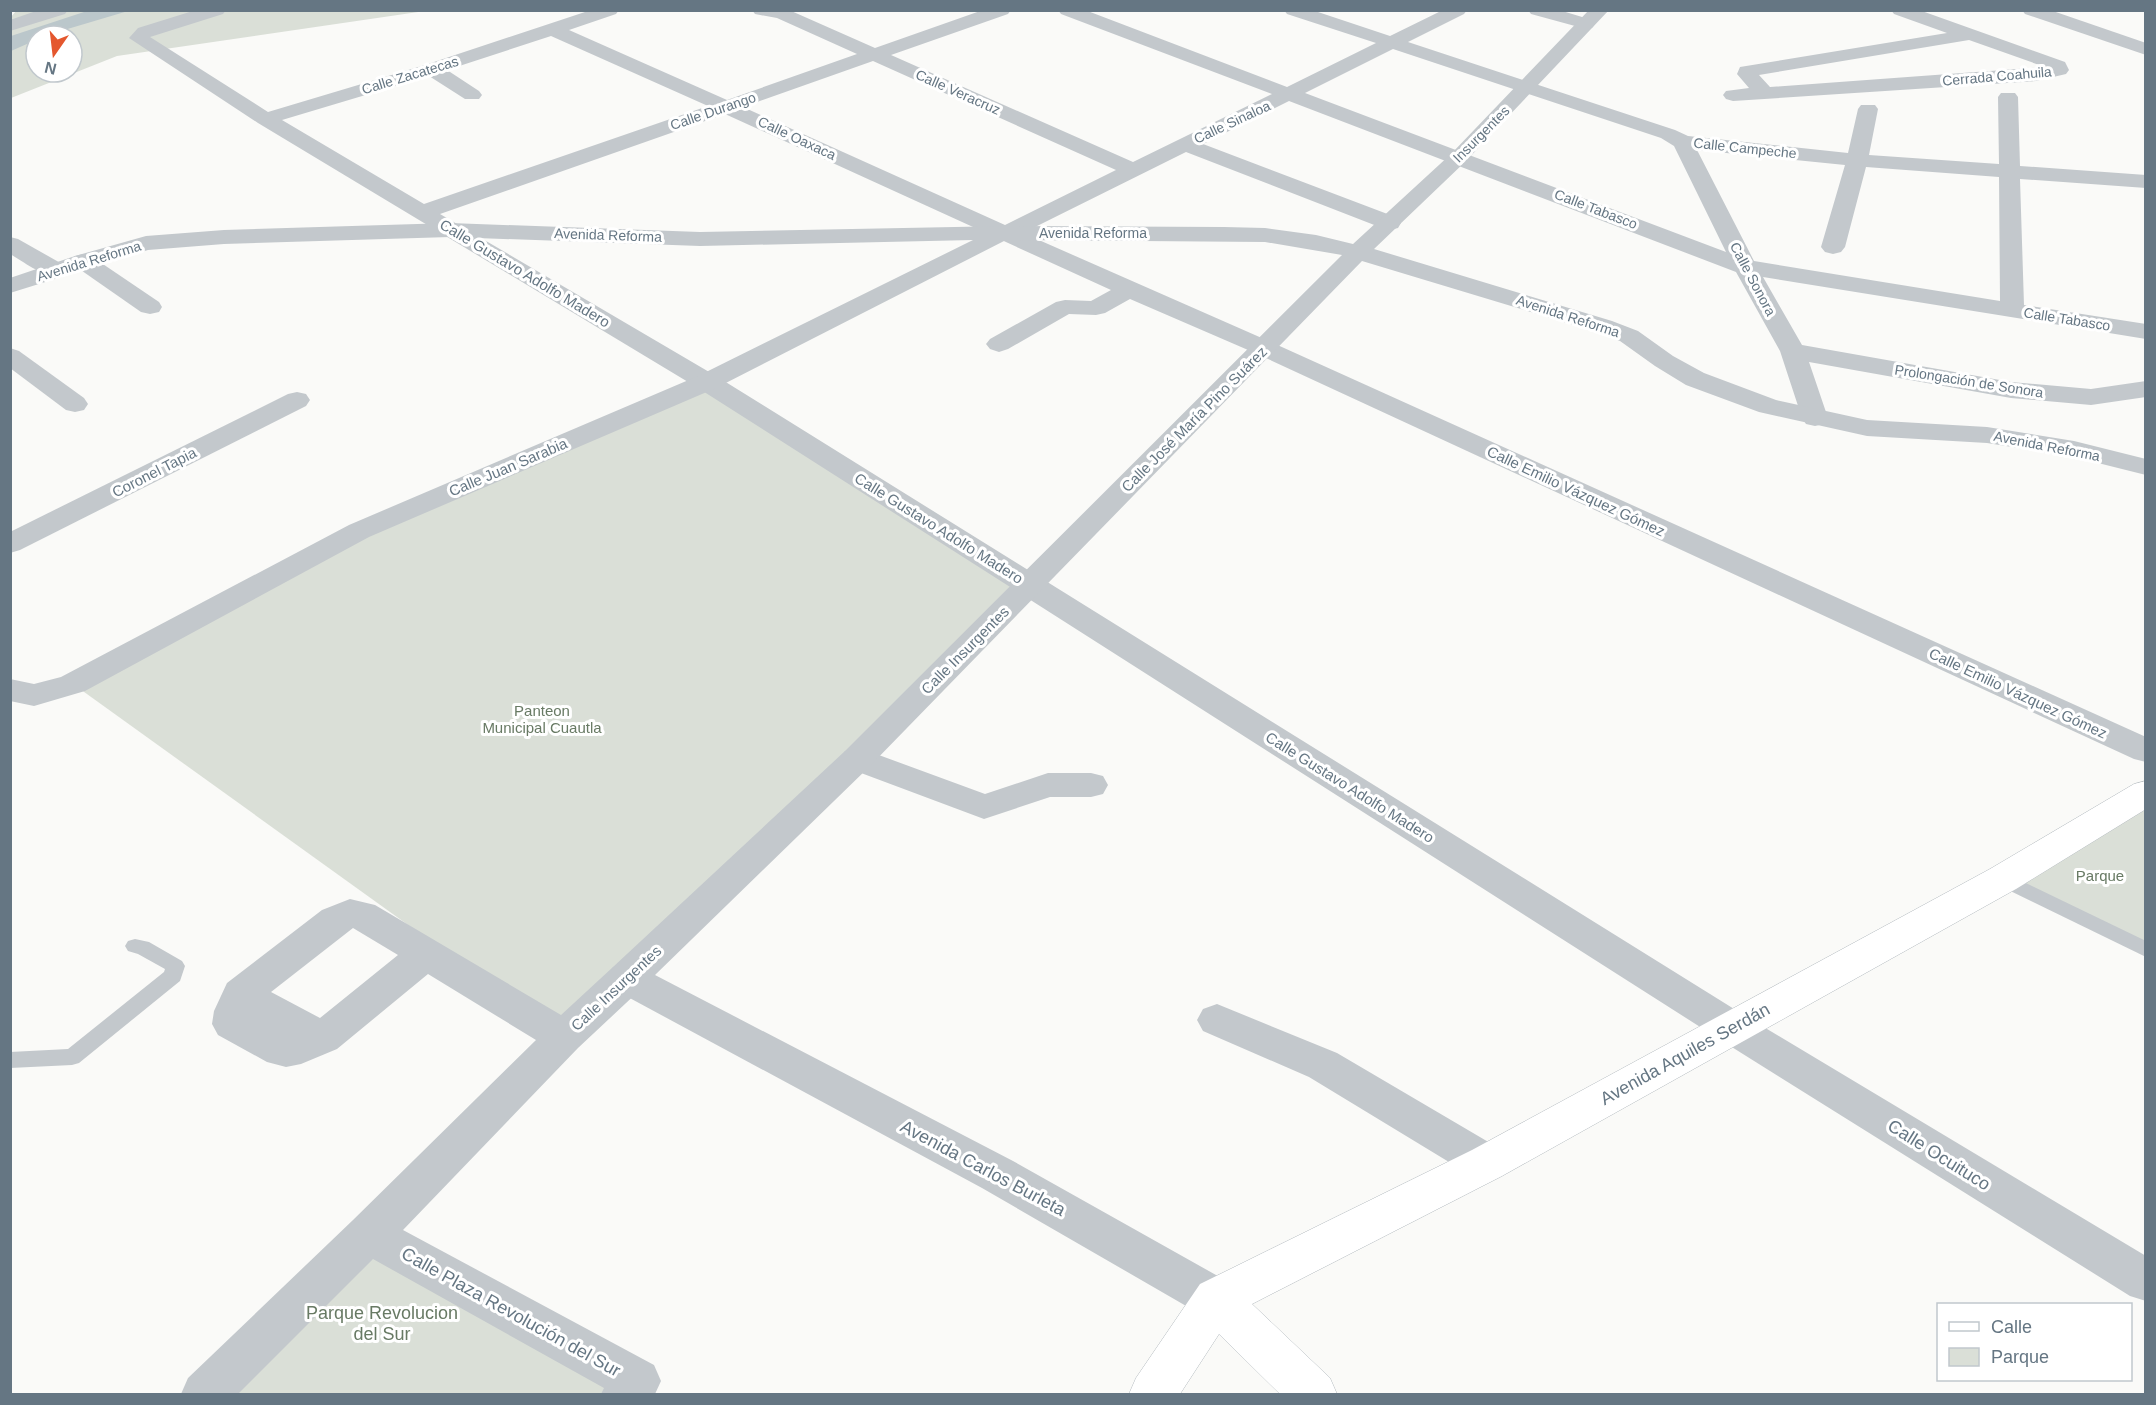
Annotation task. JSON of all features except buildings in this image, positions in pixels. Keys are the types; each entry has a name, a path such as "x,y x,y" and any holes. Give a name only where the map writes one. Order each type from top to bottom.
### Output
{"main road":[{"name":"Avenida Aquiles Serdán","path":"1216,1299 1487,1162 2003,879 2145,793"},
{"path":"1153,1395 1216,1299"},
{"name":"Avenida Carlos Burleta","path":"1216,1299 1313,1395"}],"street":[{"path":"10,26 28,14 59,10"},
{"name":"Calle Gustavo Adolfo Madero","path":"217,10 145,32 138,38 266,119 424,212 450,230 707,381 1733,1028"},
{"name":"Calle Zacatecas","path":"266,119 432,69 610,10"},
{"name":"Calle Veracruz","path":"762,10 782,14 1133,170"},
{"name":"Calle Durango","path":"424,212 1002,10"},
{"name":"Calle Tabasco","path":"1067,10 1745,267 2145,332"},
{"name":"Calle Campeche","path":"1293,10 1668,134 1683,142 1857,160 2145,182"},
{"name":"Calle Sinaloa","path":"1006,233 1458,10"},
{"path":"1537,10 1593,17"},
{"path":"1900,10 1968,35"},
{"path":"2031,10 2145,49"},
{"name":"Insurgentes","path":"1358,252 1459,157 1593,17"},
{"name":"Calle Oaxaca","path":"554,30 728,106 1006,233"},
{"name":"Cerrada Coahuila","path":"1733,95 2036,75 2059,70 2058,66 2043,60 1968,35 1747,71 1747,74 1764,92"},
{"path":"432,69 472,95"},
{"path":"2008,97 2012,310"},
{"path":"1833,247 1857,160 1868,109"},
{"name":"Calle Sonora","path":"1683,142 1745,267 1793,351 1815,418"},
{"path":"1184,144 1390,223"},
{"name":"Avenida Reforma","path":"10,286 82,261 146,243 224,237 450,230 700,239 1006,233 1265,235 1316,242 1358,252 1603,326 1629,336 1664,361 1695,379 1768,406 1867,428 1988,435 2074,449 2145,467"},
{"name":"Calle Emilio Vázquez Gómez","path":"1006,233 1128,290 1264,348 2145,751"},
{"name":"Calle Juan Sarabia","path":"10,690 33,694 73,684 359,531 707,381 1006,233"},
{"path":"10,244 56,270"},
{"name":"Calle José María Pino Suárez","path":"1030,585 1358,252"},
{"path":"82,261 150,308"},
{"path":"999,344 1065,307 1096,308 1128,290"},
{"name":"Prolongación de Sonora","path":"1793,351 2011,390 2091,397 2145,390"},
{"path":"10,356 75,404"},
{"name":"Coronel Tapia","path":"10,544 297,400"},
{"name":"Calle Insurgentes","path":"205,1395 369,1234 564,1037 857,759 1030,585"},
{"path":"857,759 984,807 1048,785 1091,785"},
{"path":"425,954 323,1038 299,1049 283,1052 232,1024 234,1011 241,994 335,920 350,913 362,915 564,1037"},
{"name":"Avenida Carlos Burleta","path":"627,978 1028,1191 1216,1299"},
{"path":"1217,1020 1323,1065 1487,1162"},
{"name":"Calle Ocuituco","path":"1733,1028 2145,1281"},
{"name":"Calle Plaza Revolución del Sur","path":"369,1234 637,1381 625,1395"}],"lane":[{"path":"2003,879 2145,950"},
{"path":"10,1060 72,1057 173,976 175,966 135,945"}],"green space":[{"path":"16,11 425,11 117,56 84,69 84,24 24,24 24,84 46,84 11,98 11,17"},
{"name":"Panteon Municipal Cuautla","path":"707,382 1031,585 564,1037 73,684 359,531"},
{"name":"Parque","path":"2145,793 2145,950 2003,879"},
{"name":"Parque Revolucion del Sur","path":"369,1234 637,1381 625,1394 205,1394"}],"shaded area":[{"path":"87,11 128,11 84,24 47,24"},
{"path":"24,32 24,45 11,51 11,36"}]}
